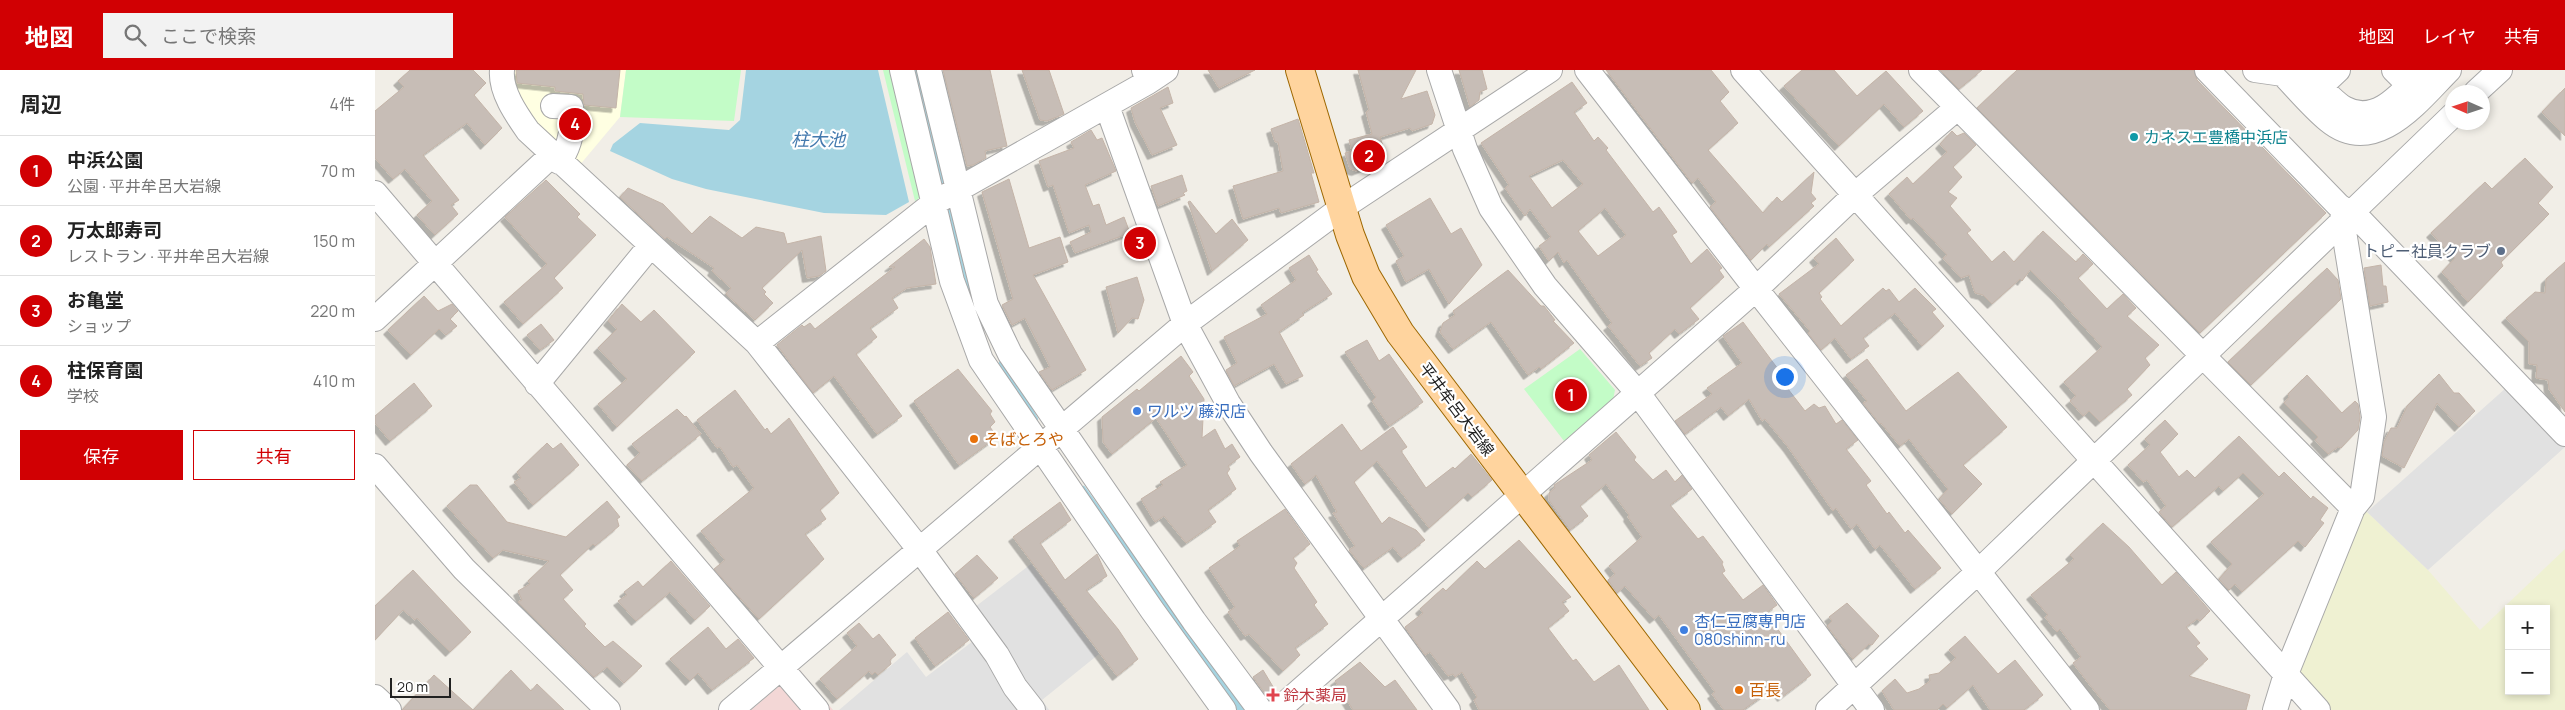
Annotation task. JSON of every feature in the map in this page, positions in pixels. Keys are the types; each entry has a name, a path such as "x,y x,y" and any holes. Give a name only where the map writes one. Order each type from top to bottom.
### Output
{"main road":[{"name":"平井牟呂大岩線","path":"1300,70 1343,207 1349,235 1366,276 1400,333 1686,710"}],"street":[{"path":"502,70 501,79 515,113 528,130 556,159 757,342 920,550 997,655 1015,687 1033,710"},
{"path":"902,70 952,281 981,360 1039,447 1224,710"},
{"path":"929,70 986,304 1010,354 1194,621 1260,710"},
{"path":"1439,70 1458,130 1491,208 1545,286 1637,392 1872,710"},
{"path":"731,710 1185,324 1343,207 1550,70"},
{"path":"1587,70 1756,289 2087,710"},
{"path":"1743,70 1856,194 2093,462 2318,710"},
{"path":"1921,70 2353,508"},
{"path":"2207,70 2339,206 2345,216 2374,417 2363,497 2353,508 2286,674 2275,710"},
{"path":"2255,70 2297,75 2338,70"},
{"path":"2297,75 2328,120 2344,129 2365,132 2376,131 2399,119 2449,70"},
{"path":"2484,85 2500,70"},
{"path":"757,342 934,203 1107,106 1153,74"},
{"path":"2297,75 2346,109 2369,112 2378,111 2388,106 2409,75"},
{"path":"375,319 435,264 568,149 573,121 571,108 553,106"},
{"path":"1107,106 1185,324 1228,403 1261,453 1448,710"},
{"path":"1278,710 1756,289 1856,194 1957,108"},
{"path":"1828,710 1978,572 2345,216 2445,122"},
{"path":"375,193 817,710"},
{"path":"2345,216 2361,221 2565,434"},
{"path":"537,384 651,245"},
{"path":"375,466 463,569 608,710"},
{"path":"375,697 389,710"}],"shaded area":[{"path":"514,70 626,70 620,117 579,166 570,161 526,110 513,80"},
{"path":"2507,387 2565,447 2428,570 2367,512"},
{"path":"2363,511 2367,512 2428,570 2480,630 2505,606 2505,695 2550,695 2550,605 2506,605 2565,549 2565,710 2326,710 2293,674"},
{"path":"1031,564 1099,654 1042,700 1049,710 839,710 907,652 926,677 977,638 975,607"},
{"path":"799,669 833,710 751,710"}],"green space":[{"path":"626,70 741,70 734,121 620,117"},
{"path":"883,70 895,70 925,194 915,201"},
{"path":"1580,349 1615,390 1613,400 1564,441 1524,389"}],"water":[{"name":"柱大池","path":"746,70 878,70 909,202 886,215 824,213 706,189 672,179 610,151 613,144 640,123 729,130 740,120"}],"building":[{"path":"410,70 473,70 486,83 474,95 502,128 485,145 467,123 423,155 459,200 451,205 458,214 435,235 417,215 432,201 405,169 393,179 375,158 375,111 404,87 398,81"},
{"path":"516,70 620,70 616,108 584,105 583,94 555,91 555,87 517,83"},
{"path":"943,70 990,70 1007,146 985,151 986,158 973,165 967,166"},
{"path":"1022,70 1049,70 1064,114 1047,121 1040,120"},
{"path":"1208,70 1255,70 1219,88"},
{"path":"1358,70 1416,70 1401,99 1427,91 1435,115 1432,124 1412,131 1410,128 1380,137 1386,155 1370,160 1371,165 1356,171 1350,169 1345,153 1352,151 1349,140 1372,134 1366,112 1369,110"},
{"path":"1459,70 1482,70 1487,89 1480,92 1479,100 1470,107"},
{"path":"1606,70 1711,70 1729,92 1720,101 1738,123 1708,150 1763,213 1777,197 1782,202 1814,172 1811,193 1816,199 1811,203 1814,206 1769,247 1767,244 1751,260 1710,207 1716,202 1698,178 1692,183"},
{"path":"1802,70 1834,70 1857,96 1886,71 1923,111 1904,127 1884,104 1839,146 1784,86"},
{"path":"1940,70 1982,70 1959,89"},
{"name":"カネスエ豊橋中浜店","path":"2017,70 2194,70 2197,80 2326,213 2200,333 1977,108"},
{"path":"1572,82 1587,103 1574,112 1594,141 1598,137 1608,148 1606,150 1653,212 1659,207 1677,232 1672,235 1691,264 1707,249 1722,268 1719,270 1724,277 1690,308 1699,319 1679,334 1675,329 1649,353 1652,358 1640,366 1608,326 1612,323 1567,260 1564,263 1558,252 1549,261 1539,246 1551,237 1530,209 1525,216 1505,188 1509,185 1481,143","holes":["1563,160 1583,184 1552,208 1529,176","1605,208 1626,235 1598,256 1578,231"]},
{"path":"1168,87 1173,103 1160,108 1177,145 1152,155 1135,122 1131,108"},
{"path":"2565,88 2565,136 2542,112"},
{"path":"1298,119 1314,173 1311,173 1319,202 1281,213 1279,208 1243,219 1233,186 1283,171 1278,142 1275,142 1271,129"},
{"path":"1091,130 1097,140 1102,138 1116,171 1085,185 1093,206 1099,204 1106,225 1124,217 1130,233 1075,253 1070,242 1091,232 1089,225 1069,233 1053,185 1048,187 1039,161 1074,148 1071,142"},
{"path":"1952,131 1957,136 1964,133 1976,145 1953,167 1962,177 1948,192 1957,198 1950,206 1971,230 1967,233 1992,262 2004,251 2014,262 2043,231 2076,262 2083,254 2093,264 2078,278 2107,309 2123,294 2136,308 2127,316 2159,345 2145,358 2150,365 2127,389 2132,395 2100,422 2089,411 2083,416 2070,401 2076,396 2064,382 2102,347 2057,296 2030,270 2022,281 2020,279 1992,304 1983,295 1975,293 1969,275 1961,278 1943,258 1947,255 1913,218 1911,220 1889,194 1907,177 1913,184 1947,152 1940,144"},
{"path":"2525,158 2553,187 2538,203 2549,214 2501,262 2503,266 2468,302 2442,272 2455,258 2431,233 2485,182 2492,189"},
{"path":"1182,175 1187,191 1183,193 1185,195 1158,206 1151,186"},
{"path":"1009,179 1029,248 1060,237 1068,262 1033,275 1086,370 1052,390 1039,372 1050,367 1025,318 1012,325 1002,305 1013,299 982,192"},
{"path":"546,180 580,214 577,217 596,235 554,278 563,288 523,324 504,302 547,264 505,217"},
{"path":"628,188 663,204 692,234 710,216 742,238 756,227 784,233 787,244 821,236 826,271 819,276 807,278 802,250 762,288 766,292 764,294 773,303 755,320 726,294 731,288 712,271 714,268 667,237 665,239 620,197"},
{"path":"1430,198 1451,234 1461,228 1482,265 1449,304 1429,269 1406,282 1396,261 1404,256 1386,225"},
{"path":"1190,201 1216,234 1232,219 1248,240 1212,271 1188,202"},
{"path":"1836,238 1854,260 1819,293 1822,297 1820,299 1841,326 1883,288 1886,291 1889,289 1899,302 1915,288 1936,309 1932,312 1944,326 1922,346 1895,313 1863,338 1869,346 1851,359 1835,338 1821,350 1808,333 1810,331 1779,294 1819,264 1814,258"},
{"path":"924,239 930,247 936,284 907,288 892,298 898,308 870,328 877,337 856,354 902,416 877,434 834,376 813,393 777,345 802,325 804,327 810,323 815,329 895,267 889,267"},
{"path":"1309,255 1318,270 1316,271 1332,294 1302,313 1304,315 1279,332 1303,376 1286,384 1274,364 1234,386 1226,370 1237,363 1224,337 1267,314 1261,305 1296,280 1289,268"},
{"path":"2565,262 2565,412 2549,389 2548,380 2536,378 2537,365 2529,364 2529,342 2506,318 2535,292 2545,293 2546,279"},
{"path":"2381,265 2383,286 2386,286 2388,302 2370,306 2364,268"},
{"path":"2327,268 2338,280 2341,299 2251,385 2228,362"},
{"path":"1508,270 1541,306 1544,306 1555,320 1553,321 1574,343 1541,369 1539,367 1528,375 1491,322 1453,349 1440,332 1443,323 1455,315 1453,311"},
{"path":"1137,277 1144,300 1138,319 1132,318 1118,333 1106,287"},
{"path":"424,296 438,311 452,304 458,311 450,319 457,326 446,335 439,329 411,355 388,330"},
{"path":"622,304 641,322 654,310 695,352 617,427 598,404 627,379 598,348 617,329 608,321"},
{"path":"1743,322 1781,373 1778,376 1805,411 1814,404 1819,408 1825,406 1836,424 1842,420 1858,440 1846,449 1871,481 1866,485 1887,514 1889,512 1905,533 1908,530 1941,568 1915,589 1880,545 1875,549 1857,524 1851,529 1836,508 1833,511 1788,447 1765,419 1762,421 1749,399 1728,416 1721,407 1685,434 1675,421 1712,394 1707,388 1742,363 1723,336"},
{"path":"541,324 554,340 540,350 527,335"},
{"path":"1367,340 1379,361 1389,354 1423,402 1389,426 1372,401 1376,397 1345,352"},
{"path":"1181,356 1193,372 1189,376 1204,399 1202,438 1215,429 1225,449 1232,444 1240,457 1228,466 1230,469 1227,473 1236,489 1208,510 1216,522 1186,543 1164,516 1155,522 1141,499 1163,485 1160,482 1187,465 1156,418 1112,454 1103,442 1102,417 1137,389 1139,391"},
{"path":"1867,359 1906,411 1958,372 2007,427 1963,465 1982,484 1952,514 1939,499 1948,489 1909,439 1900,446 1880,424 1863,403 1867,401 1846,375"},
{"path":"958,369 992,411 990,414 995,422 990,427 997,437 959,465 914,401"},
{"path":"2439,374 2454,393 2459,393 2475,411 2459,427 2437,403 2404,468 2382,456 2384,442 2391,428 2397,428 2407,406"},
{"path":"2307,375 2342,413 2355,401 2358,404 2360,417 2358,430 2341,448 2338,447 2328,454 2315,440 2318,437 2284,403 2289,397 2288,394"},
{"path":"414,383 432,406 390,441 375,423 375,416"},
{"path":"735,390 765,430 767,428 771,434 789,418 839,493 820,510 826,519 805,534 824,559 759,619 714,569 725,560 701,531 754,488 737,465 733,467 720,447 717,448 697,420"},
{"path":"677,409 686,416 701,434 642,481 627,465 640,453 632,444"},
{"path":"2165,420 2178,434 2160,452 2179,477 2187,470 2195,478 2239,436 2279,477 2284,472 2311,499 2313,496 2328,508 2320,520 2324,523 2305,547 2298,541 2242,592 2235,584 2229,590 2219,579 2232,564 2211,542 2264,494 2243,473 2223,491 2219,486 2172,527 2159,512 2166,506 2147,480 2143,482 2128,465 2150,445 2145,439"},
{"path":"1342,424 1361,451 1393,427 1407,447 1401,451 1426,488 1453,467 1455,469 1471,454 1492,480 1472,497 1468,493 1429,528 1377,461 1354,482 1382,524 1389,517 1416,530 1425,540 1402,558 1393,547 1364,568 1349,550 1355,546 1333,513 1337,512 1316,475 1305,484 1291,464"},
{"path":"1616,432 1636,457 1634,460 1653,480 1666,470 1675,482 1682,475 1692,489 1670,505 1698,539 1703,536 1723,562 1725,571 1722,573 1743,600 1763,585 1777,605 1766,613 1811,675 1782,697 1775,687 1743,710 1724,710 1712,694 1715,692 1659,615 1654,619 1625,586 1617,593 1608,580 1615,574 1609,566 1642,537 1628,517 1629,515 1606,484 1580,506 1588,516 1570,530 1549,500 1549,493 1555,488 1554,485 1592,460 1589,455"},
{"path":"547,443 553,449 561,443 579,465 533,505 514,482 521,478 517,472"},
{"path":"470,485 477,485 507,522 566,537 607,501 620,517 617,519 619,526 595,546 593,544 560,575 573,590 563,599 586,624 584,626 605,647 613,641 642,666 624,683 607,667 594,677 518,602 522,600 518,591 530,584 528,581 549,561 503,550 493,558 447,506"},
{"path":"1060,502 1071,520 1040,543 1065,580 1097,554 1107,576 1086,590 1118,629 1138,659 1117,676 1013,537"},
{"path":"1285,509 1310,544 1293,558 1297,563 1294,568 1317,602 1314,605 1328,624 1295,648 1300,655 1283,671 1249,634 1245,636 1228,612 1235,607 1209,568 1240,546 1237,541"},
{"path":"2103,523 2129,547 2162,585 2176,572 2210,611 2200,621 2197,619 2186,627 2200,643 2196,646 2208,659 2189,676 2250,695 2246,710 2110,710 2089,684 2073,663 2081,657 2060,629 2057,632 2045,617 2048,615 2031,595 2074,559 2070,555"},
{"path":"1519,540 1571,597 1562,602 1569,611 1548,628 1573,661 1576,659 1594,682 1619,665 1649,710 1479,710 1474,700 1477,697 1462,672 1455,677 1453,674 1448,676 1430,652 1425,655 1405,627 1423,613 1420,609 1443,588 1446,591 1477,561 1485,569"},
{"path":"977,555 998,578 974,598 955,574"},
{"path":"671,561 710,606 695,620 670,592 636,621 618,601 627,595 624,592 638,581 643,587"},
{"path":"413,570 471,632 450,652 417,618 415,620 403,610 375,640 375,606"},
{"path":"1847,603 1879,636 1872,645 1869,644 1853,659 1827,626 1832,621 1829,617"},
{"path":"948,612 969,640 935,666 915,638"},
{"path":"859,623 873,639 879,634 896,655 890,660 891,664 878,675 875,672 872,675 869,671 837,699 820,679 857,646 847,633"},
{"path":"708,627 726,649 738,639 754,658 712,690 698,673 690,681 670,659"},
{"path":"1965,636 1998,674 2015,660 2043,695 2024,710 1990,710 1973,685 1947,708 1943,704 1937,710 1894,710 1882,691 1895,679 1907,693 1919,689 1930,681 1929,675 1939,673 1956,658 1949,650"},
{"path":"1360,662 1385,687 1395,680 1417,710 1353,710 1335,681"},
{"path":"511,670 531,691 537,684 564,710 473,710"},
{"path":"1263,670 1275,690 1266,695 1253,677"},
{"path":"434,675 473,710 402,710"}],"waterway":[{"path":"916,70 945,190"},
{"path":"947,200 972,295"},
{"path":"1002,363 1035,419"},
{"path":"1083,489 1241,710"}],"place":[{"name":"柱保育園","path":"575,124"},
{"name":"カネスエ豊橋中浜店","path":"2134,137"},
{"name":"万太郎寿司","path":"1369,156"},
{"name":"お亀堂","path":"1140,243"},
{"name":"トピー社員クラブ","path":"2501,251"},
{"name":"中浜公園","path":"1571,395"},
{"name":"ワルツ 藤沢店","path":"1137,411"},
{"name":"そばとろや","path":"974,439"},
{"name":"杏仁豆腐専門店 080shinn-ru","path":"1684,630"},
{"name":"百長","path":"1739,690"},
{"name":"鈴木薬局","path":"1273,695"}]}
